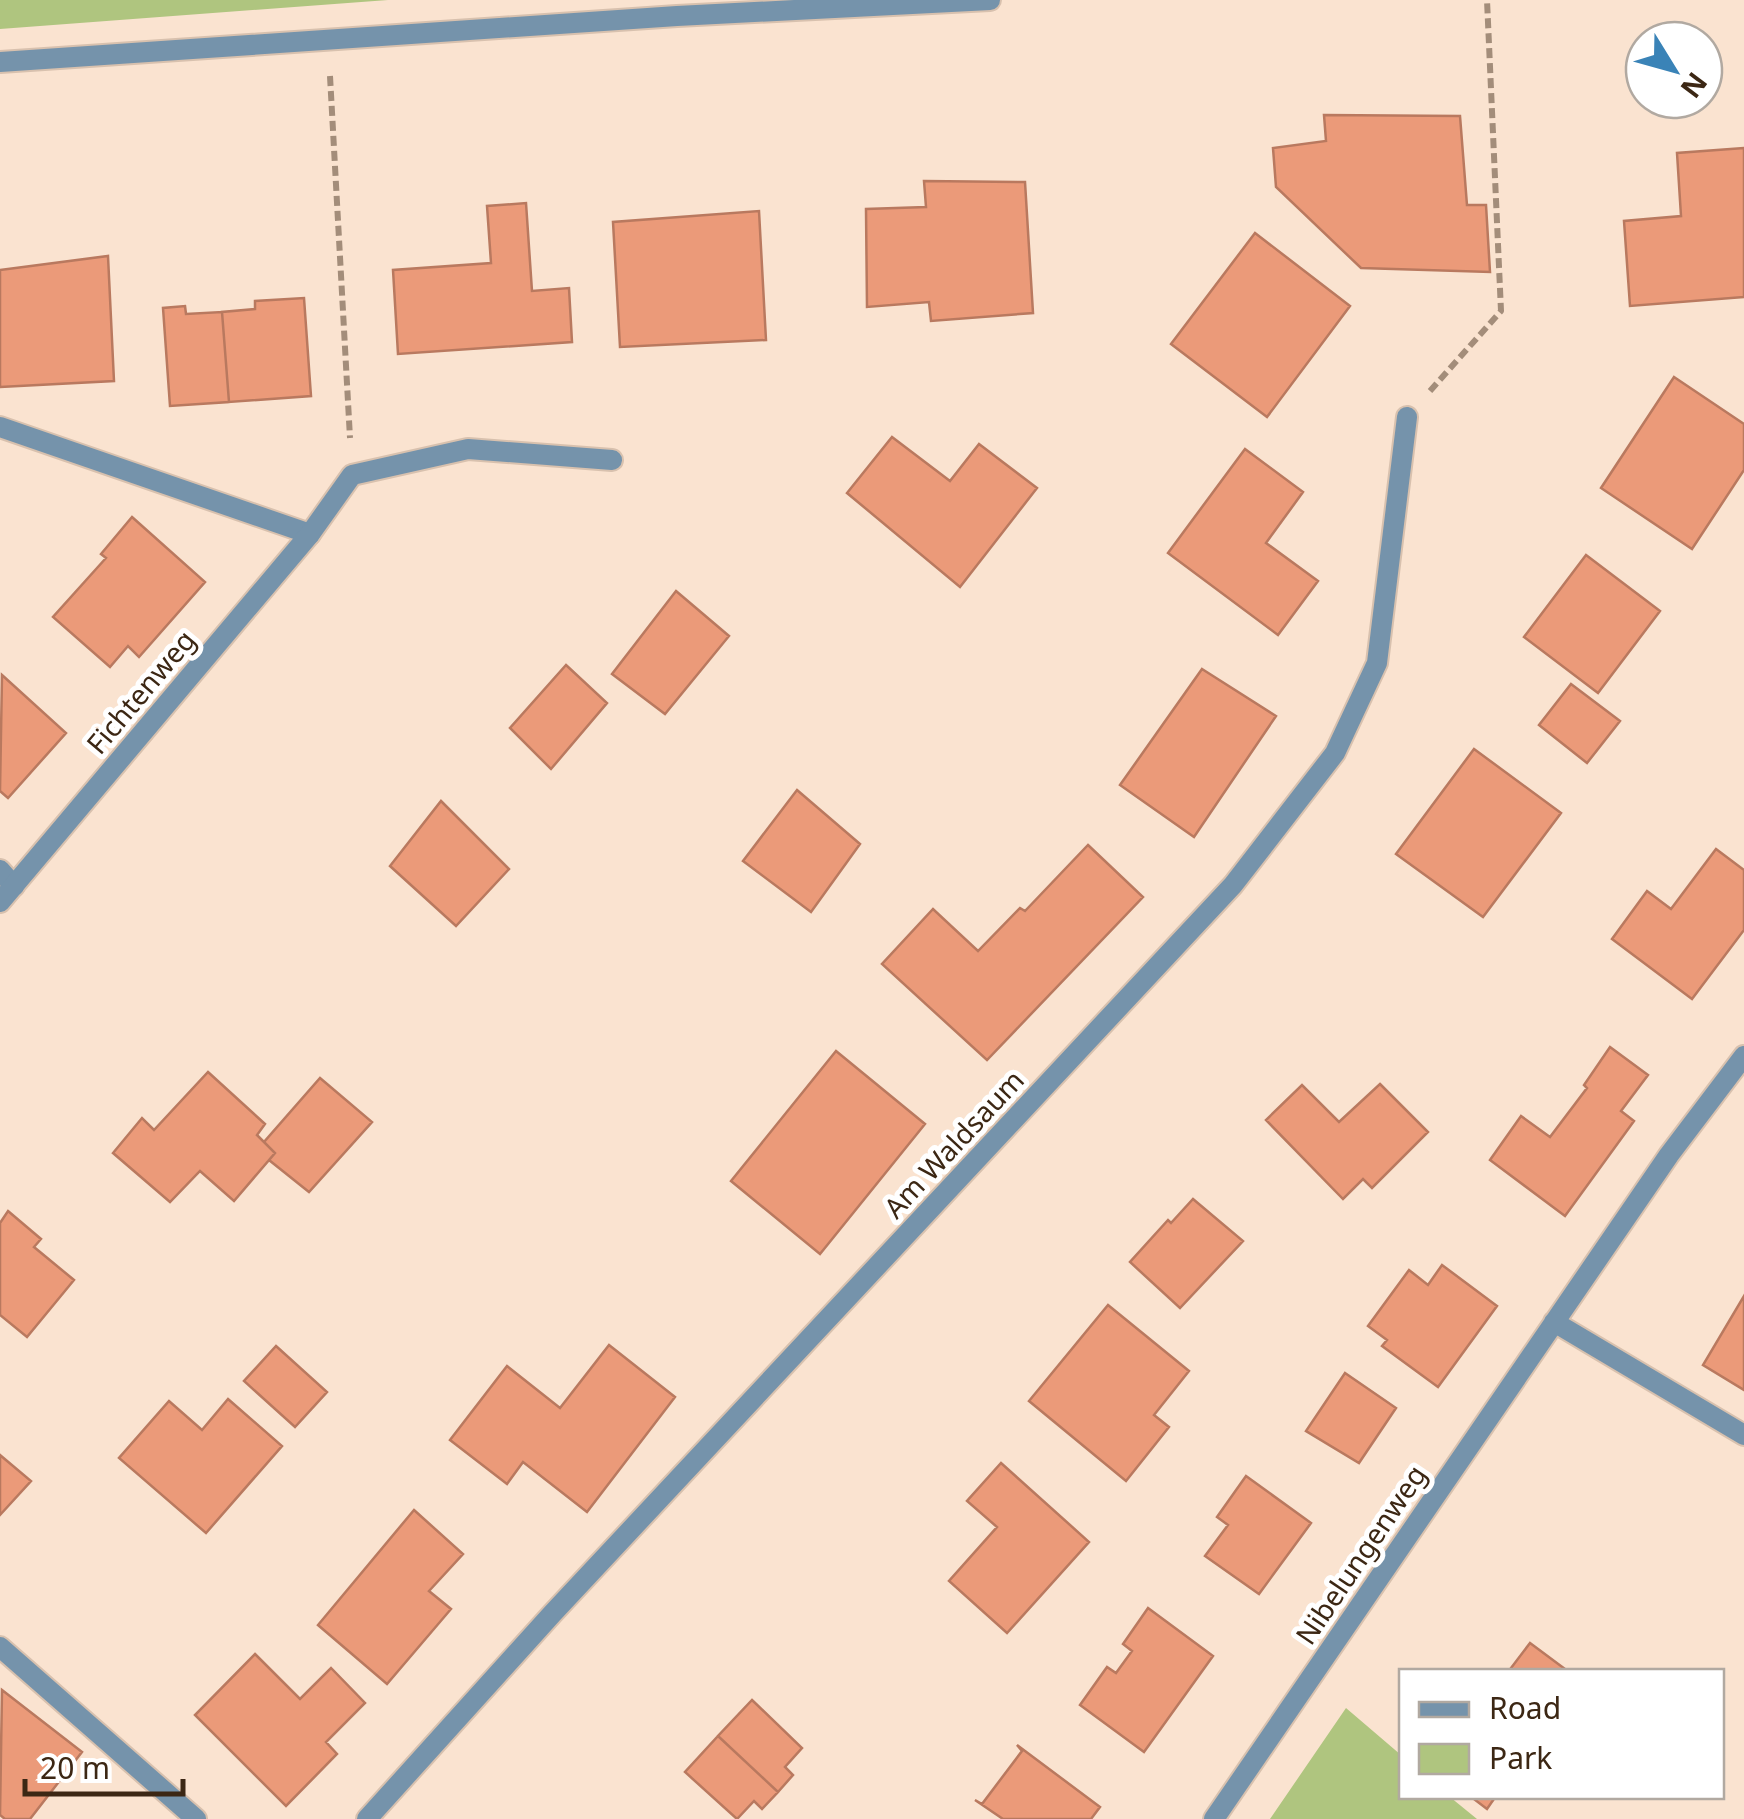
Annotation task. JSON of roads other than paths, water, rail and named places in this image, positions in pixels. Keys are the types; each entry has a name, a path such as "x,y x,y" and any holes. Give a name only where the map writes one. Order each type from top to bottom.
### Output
{"street":[{"path":"0,62 677,16 990,0"},
{"name":"Am Waldsaum","path":"367,1819 552,1614 1233,885 1335,753 1377,663 1407,417"},
{"path":"0,427 310,534"},
{"name":"Fichtenweg","path":"5,886 310,534 352,475 468,449 612,460"},
{"name":"Nibelungenweg","path":"1214,1819 1668,1155 1744,1056"},
{"path":"1554,1322 1744,1435"},
{"path":"0,1647 196,1819"}]}
